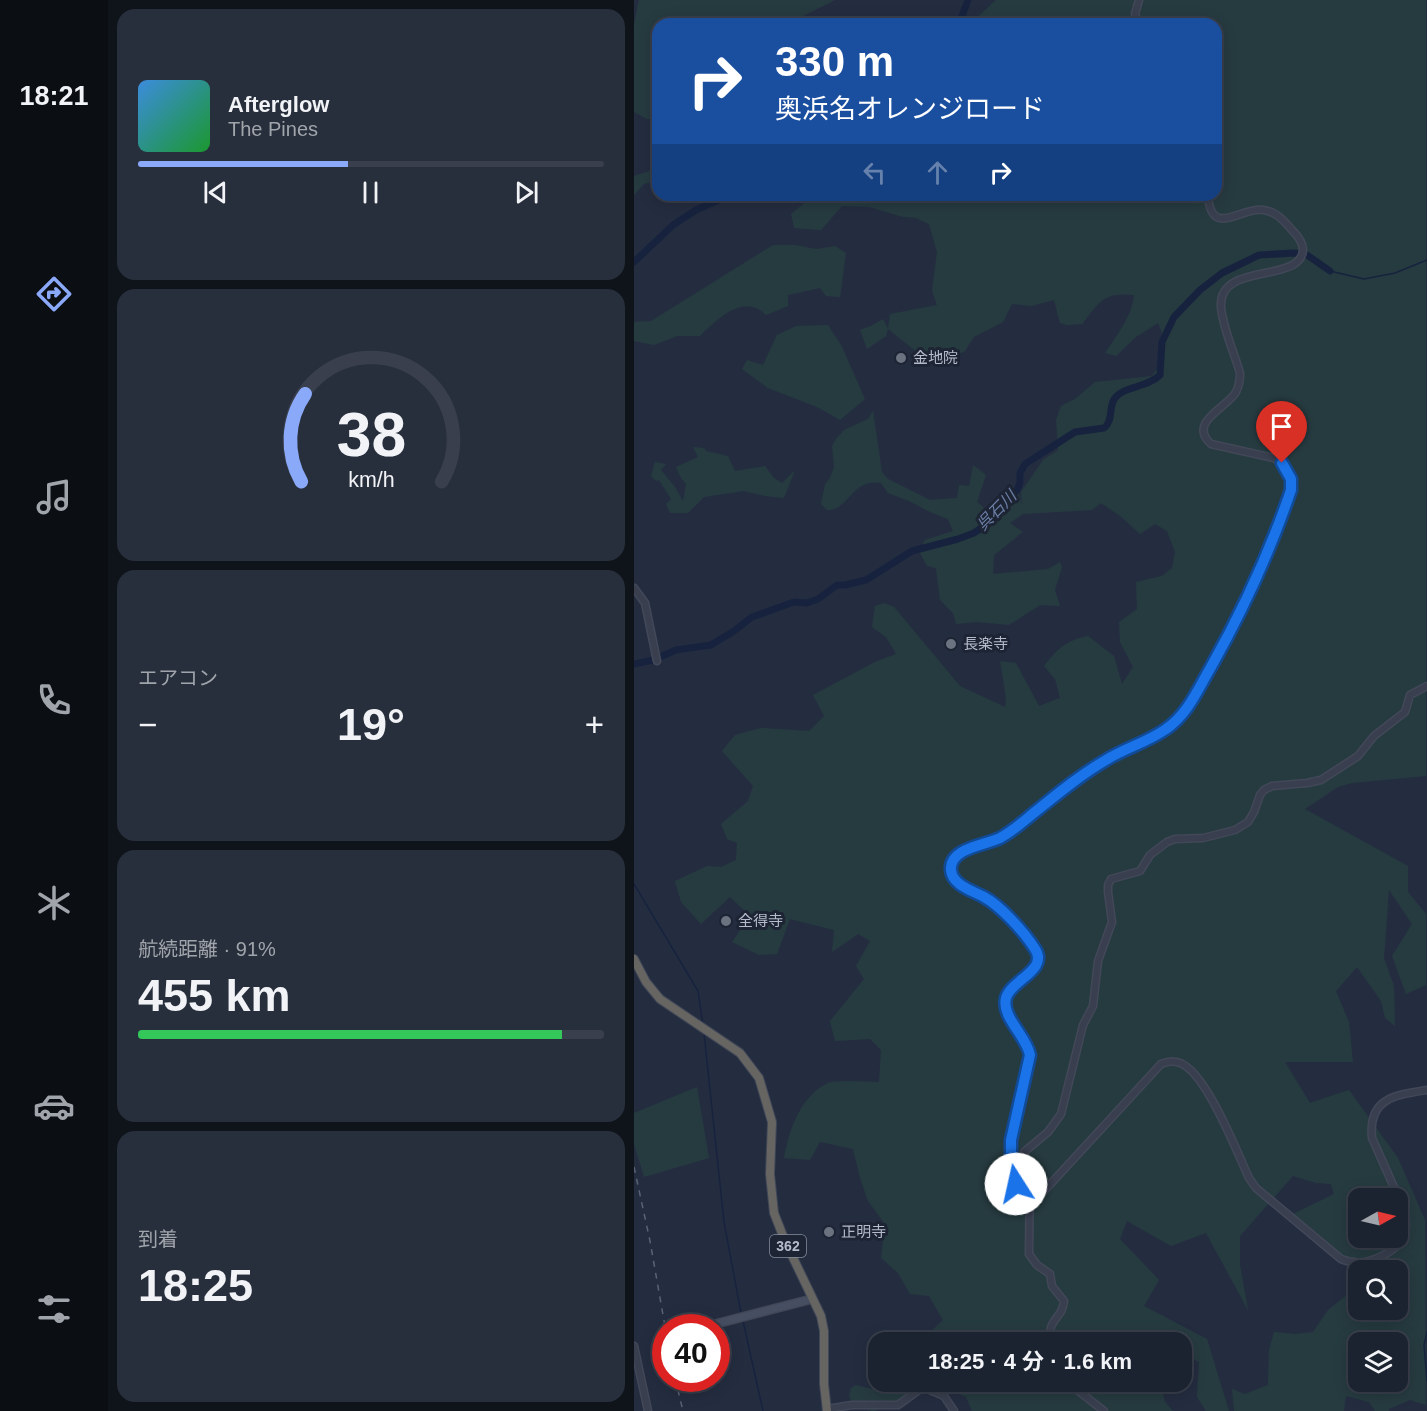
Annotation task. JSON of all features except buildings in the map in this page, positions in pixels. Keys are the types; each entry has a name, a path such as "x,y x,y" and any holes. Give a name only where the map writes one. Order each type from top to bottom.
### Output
{"highway":[{"name":"362","path":"634,959 646,982 660,999 740,1053 759,1078 772,1122 770,1174 774,1213 821,1316 824,1330 824,1384 827,1410"}],"main road":[{"path":"730,1321 812,1299"}],"street":[{"path":"1136,18 1135,14 1140,0"},
{"path":"1208,201 1208,206 1216,216 1222,219 1261,209 1277,215 1301,242 1303,250 1297,262 1283,268 1239,279 1231,284 1223,294 1221,306 1240,373 1240,382 1236,393 1207,419 1204,426 1204,435 1211,444 1274,458 1282,463 1291,479 1291,490 1254,585 1192,700 1177,720 1166,729 1090,770 999,838 959,854 952,861 953,878 959,884 988,899 1004,914 1029,940 1037,951 1039,959 1035,968 1013,986 1005,1003 1007,1014 1026,1041 1030,1055 1011,1147 1016,1184 1021,1191 1029,1194 1044,1191 1161,1064 1172,1061 1187,1067 1201,1083 1212,1100 1256,1188 1341,1259 1351,1263 1375,1260 1392,1251 1402,1241 1406,1228 1406,1213 1372,1138 1373,1115 1389,1098 1426,1090"},
{"path":"634,588 645,603 656,658"},
{"path":"1050,1332 1053,1322 1060,1315 1064,1301 1052,1286 1050,1274 1029,1254 1030,1172 1024,1152 1048,1132 1061,1114 1083,1025 1093,1006 1098,961 1112,922 1108,892 1111,879 1140,871 1150,855 1175,838 1203,838 1235,830 1248,822 1260,795 1272,786 1321,780 1336,771 1358,756 1374,736 1405,712 1410,695 1426,686"},
{"path":"634,1346 648,1411"},
{"path":"827,1410 852,1405 898,1405 923,1387 944,1396 954,1411"},
{"path":"1080,1392 1105,1411"}],"green space":[{"path":"639,0 835,0 799,18 652,18 652,119 647,119 634,112 634,24"},
{"path":"996,0 1426,0 1426,776 1352,783 1338,787 1305,809 1408,866 1408,892 1426,914 1426,985 1406,994 1392,956 1412,924 1389,890 1384,958 1394,986 1395,1026 1385,1018 1381,1001 1357,967 1336,991 1349,1022 1353,1062 1285,1062 1310,1103 1349,1090 1398,1158 1425,1220 1426,1405 1410,1400 1389,1411 1375,1411 1369,1402 1346,1396 1344,1411 1234,1411 1232,1389 1245,1394 1268,1385 1269,1350 1274,1332 1295,1334 1313,1332 1328,1310 1348,1294 1348,1320 1408,1320 1408,1260 1348,1260 1348,1265 1320,1235 1293,1214 1334,1194 1331,1184 1316,1183 1293,1176 1240,1236 1240,1265 1248,1310 1206,1233 1171,1246 1127,1221 1120,1239 1159,1280 1144,1306 1207,1339 1229,1411 1206,1411 1197,1397 1199,1362 1192,1359 1192,1332 930,1332 943,1320 929,1296 910,1294 898,1273 881,1258 885,1224 868,1201 853,1149 820,1142 810,1160 784,1158 797,1115 810,1096 818,1089 832,1082 879,1082 881,1050 870,1039 835,1041 830,1021 864,979 856,966 870,941 858,934 832,952 834,930 790,919 777,954 759,955 732,942 750,916 730,897 701,924 681,902 675,881 707,866 721,867 736,860 737,843 727,839 721,824 748,801 753,786 722,751 735,735 761,728 809,731 824,716 813,695 875,662 896,654 886,637 872,627 875,606 884,603 894,607 960,686 1005,707 1006,698 1000,661 1016,663 1039,706 1060,698 1055,679 1044,666 1063,646 1088,636 1114,656 1122,684 1133,667 1120,642 1119,622 1137,609 1136,582 1162,576 1172,568 1175,552 1167,531 1155,524 1140,534 1119,515 1101,503 1092,510 1023,514 1010,523 1023,532 994,555 993,574 1048,569 1060,562 1062,567 1055,590 1060,606 1040,605 1009,625 977,622 956,624 953,613 940,600 936,568 927,566 919,551 925,540 953,531 948,519 888,493 881,483 863,485 840,506 827,510 821,504 825,484 834,467 832,446 836,439 844,430 868,419 873,411 882,472 888,479 930,500 957,498 959,485 969,486 973,465 986,475 977,502 986,509 998,506 1006,509 1014,496 1019,494 1022,506 1021,492 1043,460 1058,450 1056,420 1061,406 1075,399 1095,382 1152,376 1161,363 1165,351 1164,338 1158,323 1136,337 1116,356 1105,353 1123,325 1133,303 1134,295 1123,294 1108,297 1082,324 1060,323 1054,300 1031,306 1012,304 1003,322 974,337 965,351 940,365 927,360 888,329 890,314 937,305 932,291 937,252 929,224 916,218 903,217 869,207 842,206 821,230 794,228 791,214 807,201 1222,201 1222,18 976,18"},
{"path":"652,170 652,182 644,184 634,195 634,176"},
{"path":"773,245 795,245 816,249 835,246 846,253 840,297 826,296 820,288 788,295 788,306 766,315 749,306 740,307 722,316 700,336 677,336 654,345 634,341 634,322 651,321"},
{"path":"883,319 888,329 886,336 867,349 860,330"},
{"path":"828,325 841,345 865,399 840,420 817,407 768,388 742,369 747,360 763,365 777,335 796,326"},
{"path":"693,447 728,456 735,471 765,466 774,478 782,483 795,470 784,498 744,491 704,497 688,513 670,513 666,504 671,499 659,480 656,481 651,476 655,462 666,464 661,470 683,501 686,484 676,467 698,457"},
{"path":"697,1087 709,1158 644,1177 634,1144 634,1113"},
{"path":"856,1385 868,1388 868,1392 922,1392 902,1402 888,1403 872,1411 853,1404 849,1396 851,1388"},
{"path":"953,1392 1163,1392 1165,1402 1173,1411 972,1411 966,1397"}],"waterway":[{"path":"961,18 968,0"},
{"path":"634,262 673,225 696,210 716,201"},
{"name":"呉石川","path":"634,664 653,660 676,650 711,645 752,617 794,602 807,603 818,599 837,585 866,580 912,551 974,533 993,520 1017,490 1020,473 1025,464 1075,432 1104,428 1109,421 1113,402 1119,394 1160,375 1162,342 1174,317 1200,290 1222,273 1259,255 1294,253 1307,255 1330,271"},
{"path":"1330,271 1364,279 1395,273 1427,260"},
{"path":"634,884 698,991 703,1025"},
{"path":"704,1033 724,1222 741,1313"},
{"path":"743,1321 763,1411"},
{"path":"1427,1332 1424,1345 1427,1381"}],"railway":[{"path":"634,1167 663,1314"},
{"path":"678,1392 683,1411"}],"place":[{"name":"金地院","path":"901,358"},
{"name":"長楽寺","path":"951,644"},
{"name":"全得寺","path":"726,921"},
{"name":"正明寺","path":"829,1232"}],"route":[{"path":"1016,1184 1011,1140 1030,1055 1026,1041 1007,1014 1005,1003 1013,986 1035,968 1039,959 1037,951 1029,940 1004,914 988,899 959,884 953,878 952,861 959,854 999,838 1090,770 1166,729 1177,720 1192,700 1254,585 1291,490 1291,479 1282,463"}]}
